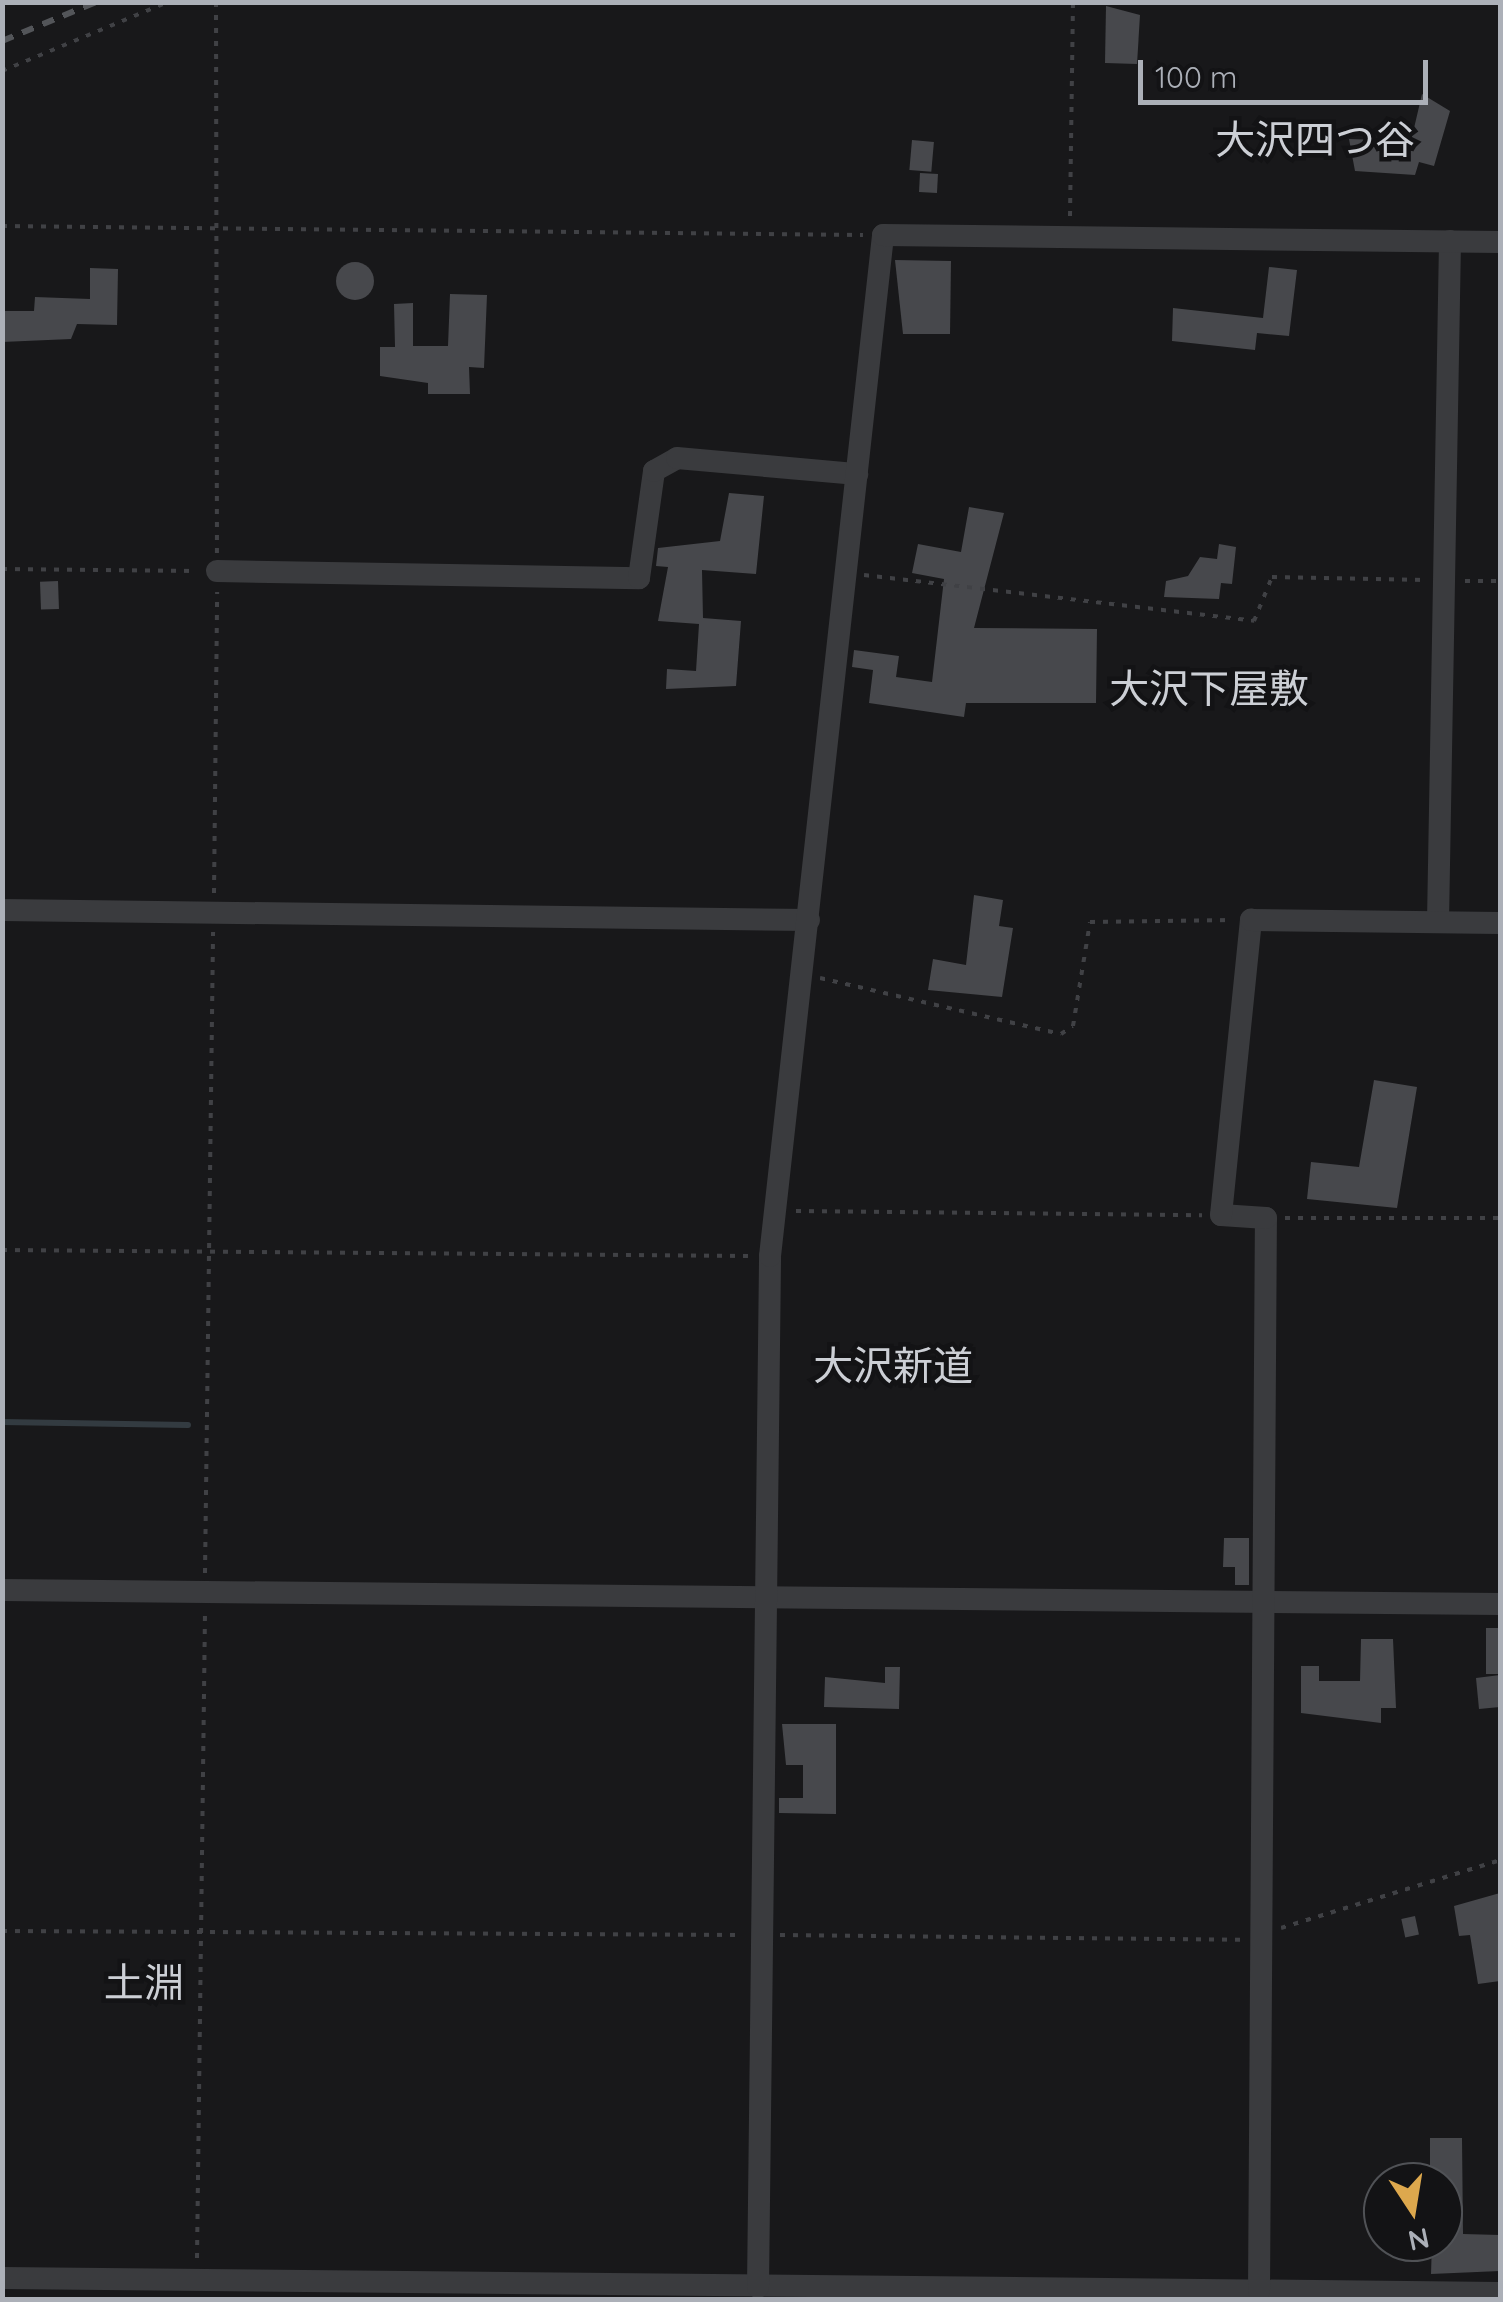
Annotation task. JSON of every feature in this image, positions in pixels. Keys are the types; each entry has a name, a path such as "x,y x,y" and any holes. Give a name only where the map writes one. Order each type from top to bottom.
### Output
{"street":[{"path":"758,2287 770,1256 806,975 883,236 1500,242"},
{"path":"1438,922 1450,241"},
{"path":"217,571 639,578 654,471 677,458 858,474"},
{"path":"2,910 809,920"},
{"path":"1259,2292 1266,1218 1221,1215 1252,920 1500,923"},
{"path":"2,1590 1500,1604"},
{"path":"2,2278 1500,2293"}],"path":[{"path":"2,72 168,2"},
{"path":"197,2280 217,571 216,2"},
{"path":"1070,236 1074,2"},
{"path":"2,226 883,236"},
{"path":"2,568 217,571"},
{"path":"847,573 1254,621 1272,577 1500,581"},
{"path":"806,975 1062,1034 1073,1026 1090,922 1252,920"},
{"path":"774,1211 1221,1215"},
{"path":"1266,1218 1500,1218"},
{"path":"2,1250 770,1256"},
{"path":"2,1930 1264,1940 1500,1860"}],"building":[{"path":"1106,6 1140,15 1137,64 1105,63"},
{"path":"1422,94 1450,111 1434,166 1419,162 1415,175 1355,171 1349,139 1411,141"},
{"path":"912,140 934,142 931,172 909,170"},
{"path":"920,173 938,174 937,193 919,192"},
{"path":"895,260 951,261 950,334 903,334"},
{"path":"355,262 369,267 374,281 369,295 355,300 341,295 336,281 341,267"},
{"path":"1269,267 1297,270 1289,336 1257,333 1255,350 1172,341 1173,308 1263,318"},
{"path":"90,268 118,269 117,325 77,324 71,339 2,342 2,311 34,311 35,297 90,299"},
{"path":"450,294 487,295 484,368 469,367 470,394 428,394 428,383 380,376 380,347 395,347 394,304 413,303 413,346 448,346"},
{"path":"729,493 764,496 756,574 702,570 703,618 741,621 736,686 666,689 667,669 696,671 699,624 658,621 668,567 656,566 658,548 720,541"},
{"path":"969,507 1004,513 974,628 1097,629 1096,703 966,703 964,717 869,703 873,670 852,667 854,650 899,656 896,677 932,682 944,579 912,573 918,544 961,552"},
{"path":"1219,544 1236,547 1232,584 1221,583 1219,599 1164,597 1166,581 1188,576 1200,557 1217,559"},
{"path":"58,581 59,609 41,610 40,582"},
{"path":"974,895 1003,900 999,926 1013,928 1002,997 928,990 933,959 966,965"},
{"path":"1374,1080 1417,1087 1397,1208 1307,1199 1311,1162 1359,1167"},
{"path":"1224,1538 1249,1538 1249,1585 1235,1585 1235,1567 1223,1567"},
{"path":"1486,1628 1500,1628 1500,1674 1486,1674"},
{"path":"1361,1639 1393,1639 1396,1708 1381,1708 1381,1723 1301,1713 1301,1666 1319,1666 1319,1681 1360,1681"},
{"path":"885,1667 900,1667 899,1709 824,1707 825,1677 885,1683"},
{"path":"1500,1675 1500,1707 1479,1709 1476,1678"},
{"path":"782,1724 836,1724 836,1814 779,1813 779,1798 803,1798 803,1765 786,1765"},
{"path":"1500,1893 1500,1981 1478,1984 1470,1935 1459,1936 1454,1906"},
{"path":"1415,1916 1419,1935 1405,1937 1401,1919"},
{"path":"1430,2138 1462,2138 1462,2162 1430,2162"},
{"path":"1463,2234 1500,2235 1500,2271 1431,2274 1431,2262 1463,2262"}],"waterway":[{"path":"2,1422 188,1425"}],"railway":[{"path":"2,41 96,2"}],"district":[{"name":"大沢四つ谷","path":"1315,139"},
{"name":"大沢下屋敷","path":"1209,688"},
{"name":"大沢新道","path":"893,1365"},
{"name":"土淵","path":"144,1982"}]}
